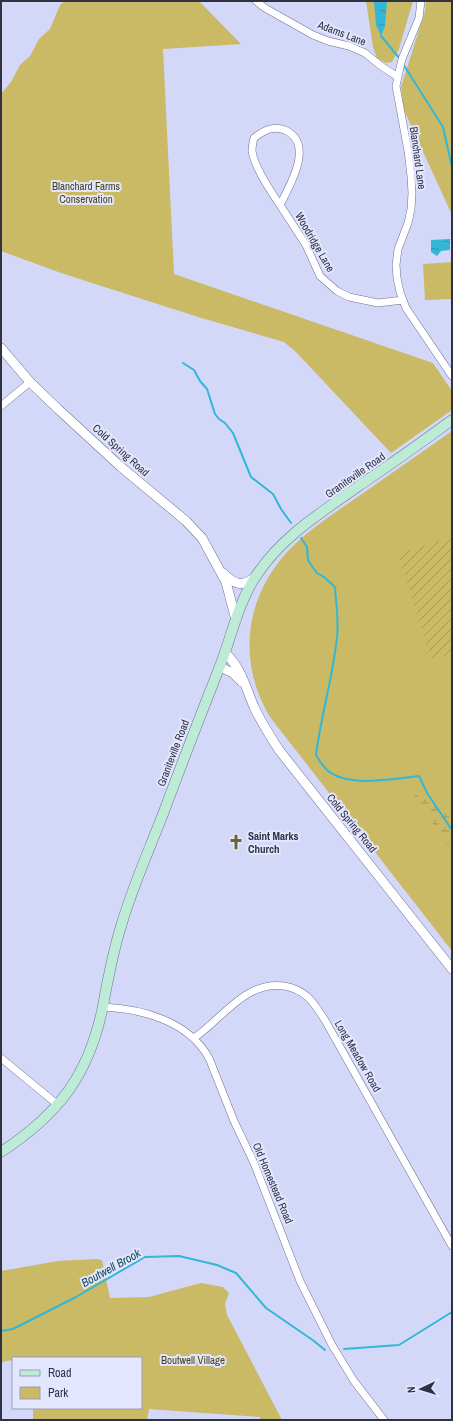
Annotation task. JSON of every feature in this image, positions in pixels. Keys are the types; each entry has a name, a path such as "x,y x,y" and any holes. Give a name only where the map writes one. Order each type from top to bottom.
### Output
{"main road":[{"name":"Graniteville Road","path":"1,1152 50,1115 73,1085 86,1061 96,1033 116,942 132,894 226,653 246,593 256,576 275,550 302,525 396,461 452,420"}],"street":[{"name":"Adams Lane","path":"256,1 265,8 314,35 328,41 349,46 365,53 398,77"},
{"name":"Blanchard Lane","path":"421,1 419,18 402,59 396,86 409,157 412,193 408,223 398,249 396,265 399,285 406,308 452,376"},
{"name":"Woodridge Lane","path":"280,205 294,174 299,158 300,148 292,134 283,129 273,128 263,131 254,138 252,151 262,175 280,205 306,245 320,276 337,291 349,297 378,303 403,300"},
{"name":"Cold Spring Road","path":"1,348 30,382 121,467 186,521 202,538 226,582 236,620"},
{"path":"1,406 30,382"},
{"name":"Cold Spring Road","path":"221,572 233,582 242,584 250,581 256,576"},
{"name":"Cold Spring Road","path":"226,653 238,668 244,685 260,719 279,750 452,969"},
{"name":"Cold Spring Road","path":"220,667 233,674 244,685"},
{"name":"Long Meadow Road","path":"194,1038 207,1030 247,994 256,989 278,985 293,987 310,998 326,1022 452,1246"},
{"name":"Old Homestead Road","path":"102,1007 139,1012 159,1017 179,1027 194,1038 204,1050 209,1058 234,1121 254,1163 300,1281 332,1345 354,1381 384,1420"},
{"path":"1,1058 58,1105"}],"green space":[{"name":"Blanchard Farms Conservation","path":"65,1 199,1 241,44 163,49 174,274 433,363 452,391 452,410 391,453 296,352 284,342 198,317 61,273 1,251 1,94 11,82 20,65 30,56 39,39 50,29 60,5"},
{"path":"366,1 413,1 399,49 392,62 386,63 377,58 373,47"},
{"path":"426,1 452,1 452,215 404,110 401,87 425,11"},
{"path":"452,262 452,299 425,300 423,264"},
{"path":"452,431 452,951 270,717 259,695 252,672 250,649 251,626 256,604 265,583 278,563 294,545 327,518"},
{"path":"452,537 452,654 432,660 398,554"},
{"path":"414,794 452,807 452,853"},
{"name":"Boutwell Village","path":"102,1260 110,1298 149,1297 201,1283 223,1287 229,1293 225,1304 227,1315 282,1420 260,1420 260,1417 149,1409 147,1420 33,1420 33,1409 142,1409 142,1357 12,1357 12,1360 1,1362 1,1271 58,1261"}],"water":[{"path":"374,1 387,1 385,26 381,36 376,25"},
{"path":"450,239 450,250 441,251 437,256 431,252 431,240"}],"waterway":[{"path":"381,36 400,59"},
{"path":"403,64 443,127 452,167"},
{"path":"183,363 194,370 200,381 207,389 215,414 233,433 251,477 273,494 291,523"},
{"path":"301,538 307,547 308,560 311,565 317,573 335,587 337,612 338,631 335,652 316,755 327,770 336,776 346,779 372,781 419,776 427,793 452,830"},
{"name":"Boutwell Brook","path":"1,1331 13,1329 76,1297 145,1257 179,1256 217,1265 236,1273 266,1308 325,1350"},
{"name":"Boutwell Brook","path":"344,1349 399,1345 452,1312"}],"place":[{"name":"Saint Marks Church","path":"236,842"}]}
